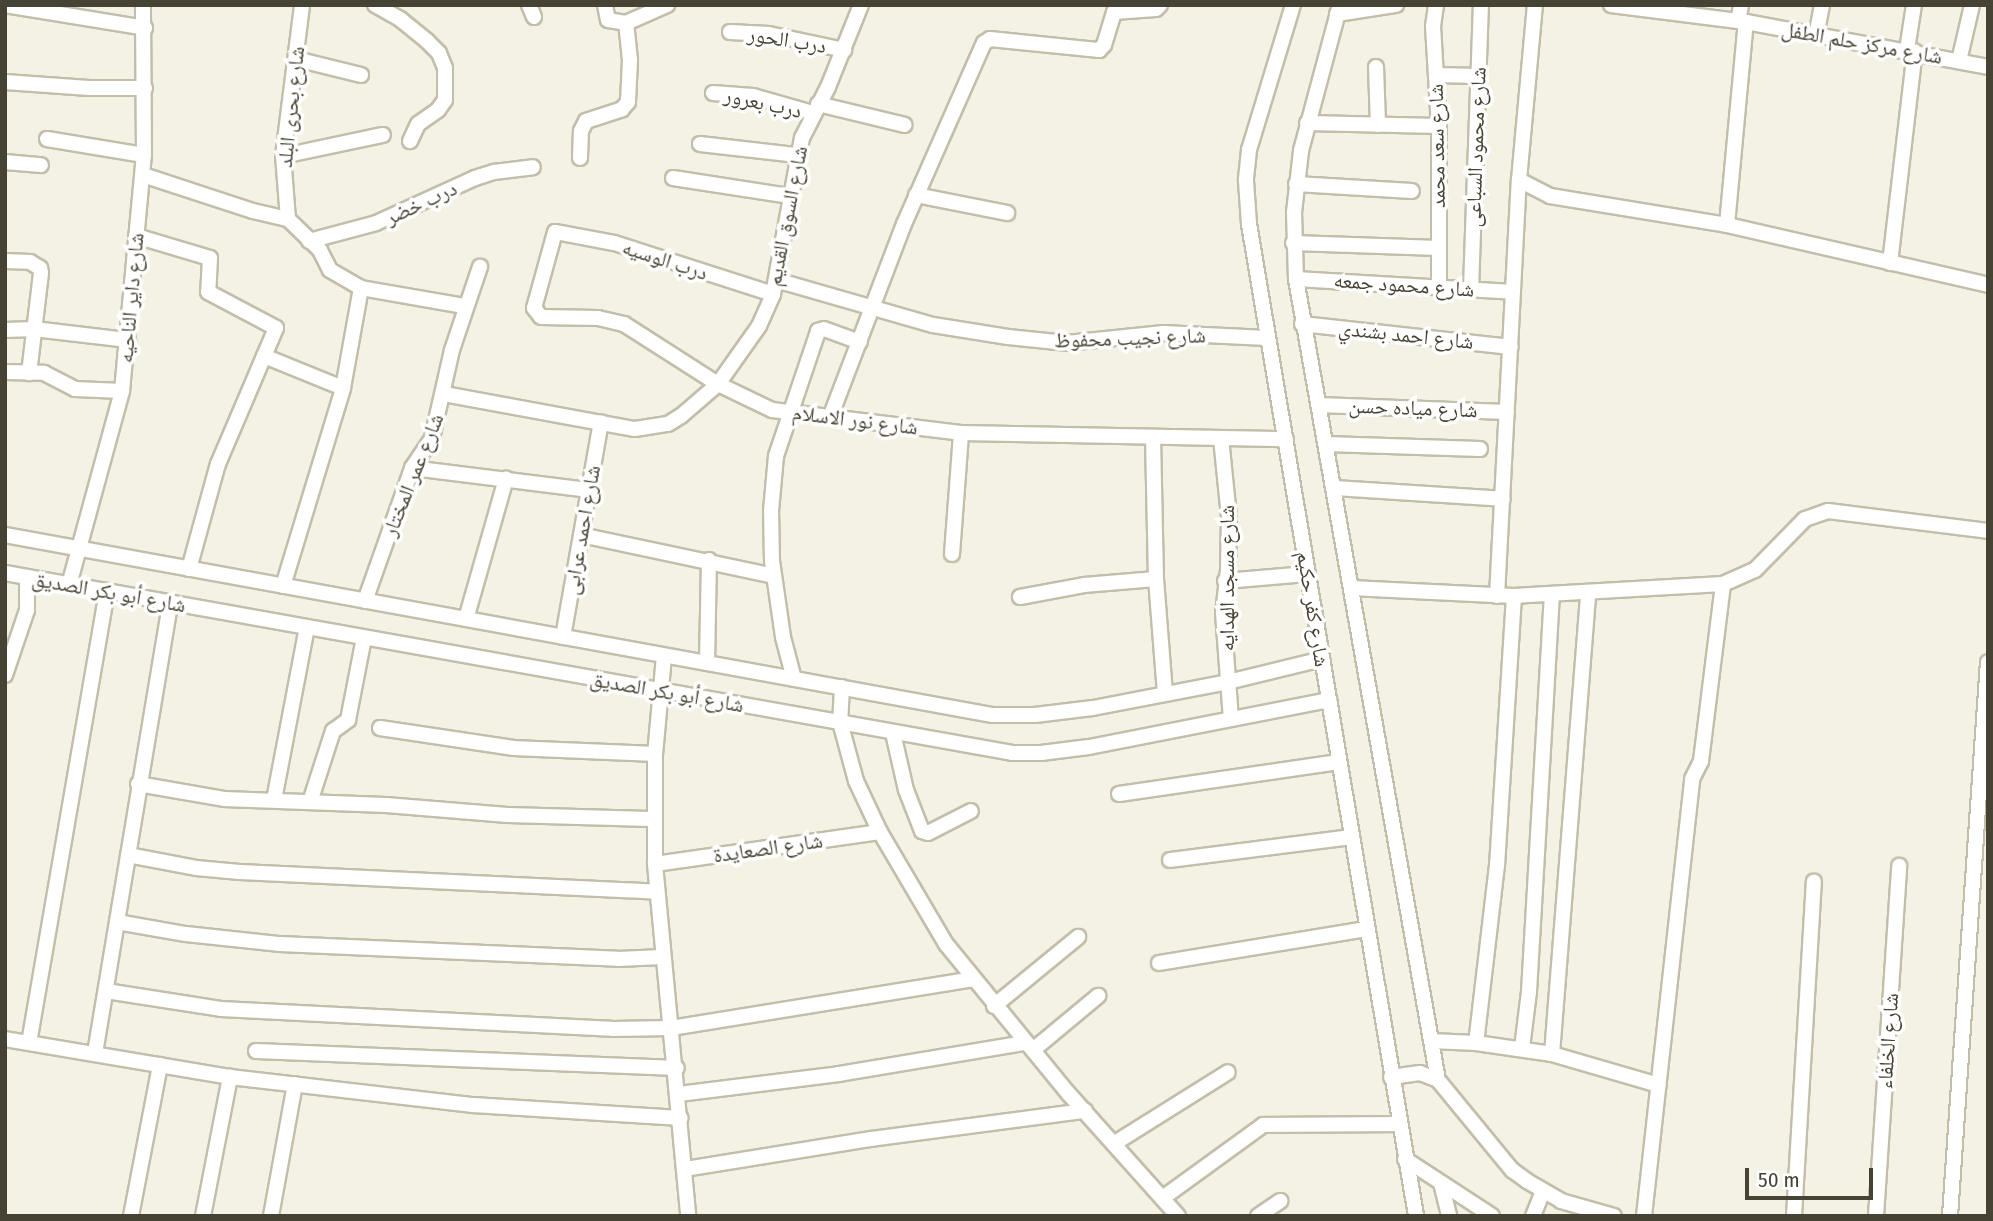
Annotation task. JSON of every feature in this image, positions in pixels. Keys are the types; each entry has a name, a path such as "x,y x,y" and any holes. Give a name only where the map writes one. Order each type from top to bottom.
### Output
{"street":[{"path":"5,5 145,28"},
{"name":"شارع داير الناحيه","path":"69,585 122,391 143,175 143,5"},
{"name":"شارع بحرى البلد","path":"288,219 283,156 302,5"},
{"path":"375,5 414,29 439,53 445,68 444,100 438,110 418,124 410,141"},
{"path":"605,5 608,20 632,20 667,5"},
{"name":"شارع السوق القديم","path":"444,394 635,429 668,424 718,384 759,326 775,287 797,155 861,5"},
{"path":"831,415 916,195 984,43 990,39 1099,50 1104,46 1114,12 1156,9 1160,5"},
{"name":"شارع كفر حكيم","path":"1293,5 1254,128 1246,181 1253,260 1286,439 1416,1216"},
{"path":"1339,10 1396,5"},
{"name":"شارع سعد محمد","path":"1436,5 1433,26 1439,126 1439,287"},
{"name":"شارع محمود السباعى","path":"1471,289 1481,5"},
{"path":"1497,596 1520,180 1535,5"},
{"name":"شارع مركز حلم الطفل","path":"1611,5 1644,7 1742,22 1911,50 1988,67"},
{"path":"1727,225 1741,5"},
{"path":"1816,36 1822,5"},
{"path":"1890,263 1914,5"},
{"path":"1959,61 1972,5"},
{"name":"شارع كفر حكيم","path":"1339,10 1307,123 1296,184 1293,243 1296,279 1438,1080"},
{"path":"580,158 581,131 586,121 622,109 628,102 632,20"},
{"name":"درب الحور","path":"730,32 769,34 844,50"},
{"path":"296,59 361,75"},
{"path":"1376,66 1378,125"},
{"path":"1436,75 1478,76"},
{"path":"5,82 89,89 145,88"},
{"name":"درب بعرور","path":"713,93 753,96 905,125"},
{"path":"1307,123 1439,126"},
{"path":"283,156 383,135"},
{"path":"47,139 144,155"},
{"path":"700,144 797,155"},
{"path":"5,162 41,165"},
{"name":"درب خضر","path":"309,242 376,223 475,178 494,172 533,167"},
{"path":"143,175 253,211 288,219 320,250 330,270 361,288 464,306"},
{"path":"673,178 789,196"},
{"path":"1520,180 1550,196 1727,225 1988,285"},
{"path":"1296,184 1412,191"},
{"path":"916,195 1007,212"},
{"name":"درب الوسيه","path":"555,232 614,243 775,287 872,306"},
{"name":"شارع نور الاسلام","path":"555,232 534,304 537,315 598,318 624,324 718,384 765,408 961,433 1286,439"},
{"path":"136,236 210,258 208,292 276,328 218,464 189,569"},
{"path":"1293,243 1439,248"},
{"path":"5,261 30,262 40,268 29,373"},
{"name":"شارع عمر المختار","path":"365,601 412,468 432,438 464,306 480,267"},
{"name":"شارع محمود جمعه","path":"1296,279 1513,292"},
{"path":"283,586 343,388 361,288"},
{"name":"شارع نجيب محفوظ","path":"872,306 942,326 1059,342 1163,333 1266,338"},
{"name":"شارع احمد بشندي","path":"1302,324 1511,347"},
{"path":"5,330 34,329 128,340"},
{"path":"794,679 783,637 774,576 771,511 776,457 789,411 818,331 824,329 860,342"},
{"path":"264,356 343,388"},
{"path":"5,372 44,373 75,389 122,391"},
{"name":"شارع مياده حسن","path":"1319,405 1507,412"},
{"name":"شارع احمد عرابى","path":"563,637 601,422"},
{"path":"952,554 961,433"},
{"path":"1153,437 1156,579 1165,694"},
{"name":"شارع مسجد الهدايه","path":"1221,438 1228,517 1228,570 1224,580 1223,613 1231,719"},
{"path":"1326,444 1480,449"},
{"path":"412,468 589,490"},
{"path":"466,619 506,479"},
{"path":"1334,488 1503,499"},
{"path":"1351,588 1514,596 1588,594 1723,584 1755,570 1805,519 1820,512 1988,531"},
{"name":"شارع أبو بكر الصديق","path":"5,535 993,715 1014,716 1093,708 1228,682 1322,659"},
{"path":"581,535 709,560 774,576"},
{"path":"707,663 709,560"},
{"name":"شارع أبو بكر الصديق","path":"5,573 1012,753 1041,753 1329,700"},
{"path":"1224,580 1307,574"},
{"path":"6,672 27,610 27,577"},
{"path":"1020,597 1084,585 1156,579"},
{"path":"1644,1216 1692,779 1701,761 1723,584"},
{"path":"29,1043 107,591"},
{"path":"1552,1054 1588,594"},
{"path":"1522,1048 1529,992 1552,595"},
{"path":"1476,1044 1497,865 1514,596"},
{"path":"95,1053 170,603"},
{"path":"274,800 307,627"},
{"path":"310,802 332,731 348,720 364,638"},
{"path":"664,656 655,754 655,864 662,957 677,1068 688,1216"},
{"path":"1950,1216 1988,662"},
{"path":"842,687 840,722 856,781 880,832 946,944 994,1006 1178,1216"},
{"path":"380,728 514,748 655,754"},
{"path":"893,733 906,790 922,831 928,833 971,811"},
{"path":"1119,794 1339,762"},
{"path":"138,784 201,797 386,805 508,815 654,819"},
{"name":"شارع الصعايدة","path":"655,864 880,832"},
{"path":"1170,860 1351,837"},
{"path":"128,855 196,868 240,872 657,891"},
{"name":"شارع الخلفاء","path":"1876,1216 1899,866"},
{"path":"1794,1216 1814,882"},
{"path":"117,922 186,934 280,944 618,959 662,957"},
{"path":"1159,962 1367,929"},
{"path":"994,1006 1077,937"},
{"path":"106,991 221,1009 509,1026 671,1028 972,979"},
{"path":"679,1094 815,1078 1029,1046 1098,996"},
{"path":"5,1040 230,1077 473,1105 681,1118"},
{"path":"1431,1041 1522,1048 1659,1085"},
{"path":"256,1051 677,1068"},
{"path":"131,1216 160,1065"},
{"path":"1115,1143 1227,1072"},
{"path":"1391,1077 1420,1073 1438,1080 1512,1170 1562,1201 1614,1216"},
{"path":"203,1216 230,1077"},
{"path":"271,1216 295,1084"},
{"path":"685,1169 871,1139 1085,1111"},
{"path":"1164,1197 1262,1125 1399,1124"},
{"path":"1405,1159 1492,1216"},
{"path":"1441,1183 1449,1216"},
{"path":"1533,1216 1543,1191"},
{"path":"1258,1216 1280,1201"}]}
